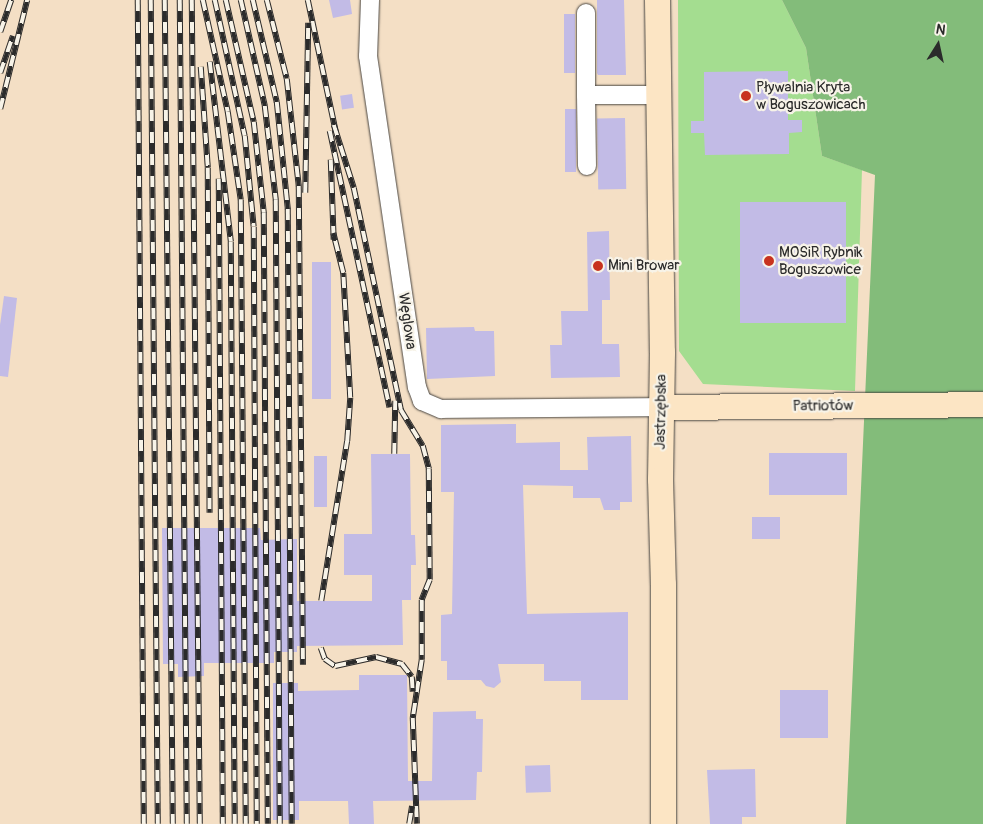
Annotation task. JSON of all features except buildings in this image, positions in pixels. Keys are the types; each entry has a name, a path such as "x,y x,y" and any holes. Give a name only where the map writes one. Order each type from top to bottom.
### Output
{"street":[{"name":"Węglowa","path":"370,0 368,56 417,387 422,401 441,409 662,407"},
{"name":"Jastrzębska","path":"657,0 662,407 660,479 663,584 663,824"},
{"path":"586,13 586,166"},
{"path":"586,95 658,95"},
{"name":"Patriotów","path":"662,407 983,404"}],"green space":[{"name":"MOSiR Rybnik Boguszowice","path":"678,0 782,0 806,48 822,156 862,170 855,391 703,384 679,351"},
{"path":"782,0 983,0 983,824 846,824 875,175 822,156 806,48"}],"railway":[{"path":"0,32 11,0"},
{"path":"0,109 27,0"},
{"path":"138,0 144,824"},
{"path":"151,0 158,824"},
{"path":"165,0 173,824"},
{"path":"180,0 187,824"},
{"path":"192,0 200,824"},
{"path":"203,0 228,112 241,200 246,824"},
{"path":"215,0 245,136 254,227 257,824"},
{"path":"226,0 254,122 264,213 268,824"},
{"path":"241,0 265,106 276,200 280,824"},
{"path":"253,0 277,102 288,209 292,824"},
{"path":"267,0 287,79 299,186 303,665"},
{"path":"308,0 336,132"},
{"path":"305,193 308,23"},
{"path":"0,73 13,36"},
{"path":"210,62 231,242 235,824"},
{"path":"201,67 208,168 210,513"},
{"path":"334,125 354,188 401,410 423,446 429,469 430,580 422,600 422,660 413,718 417,824"},
{"path":"330,131 390,408"},
{"path":"331,160 334,240"},
{"path":"219,179 223,824"},
{"path":"321,601 347,441 350,398 343,273 333,233"},
{"path":"394,454 395,401"},
{"path":"321,648 325,659 335,666 376,657 402,664 412,677 413,692"},
{"path":"409,824 412,806"}],"place":[{"name":"Pływalnia Kryta w Boguszowicach","path":"746,96"},
{"name":"MOSiR Rybnik Boguszowice","path":"769,261"},
{"name":"Mini Browar","path":"598,266"}]}
